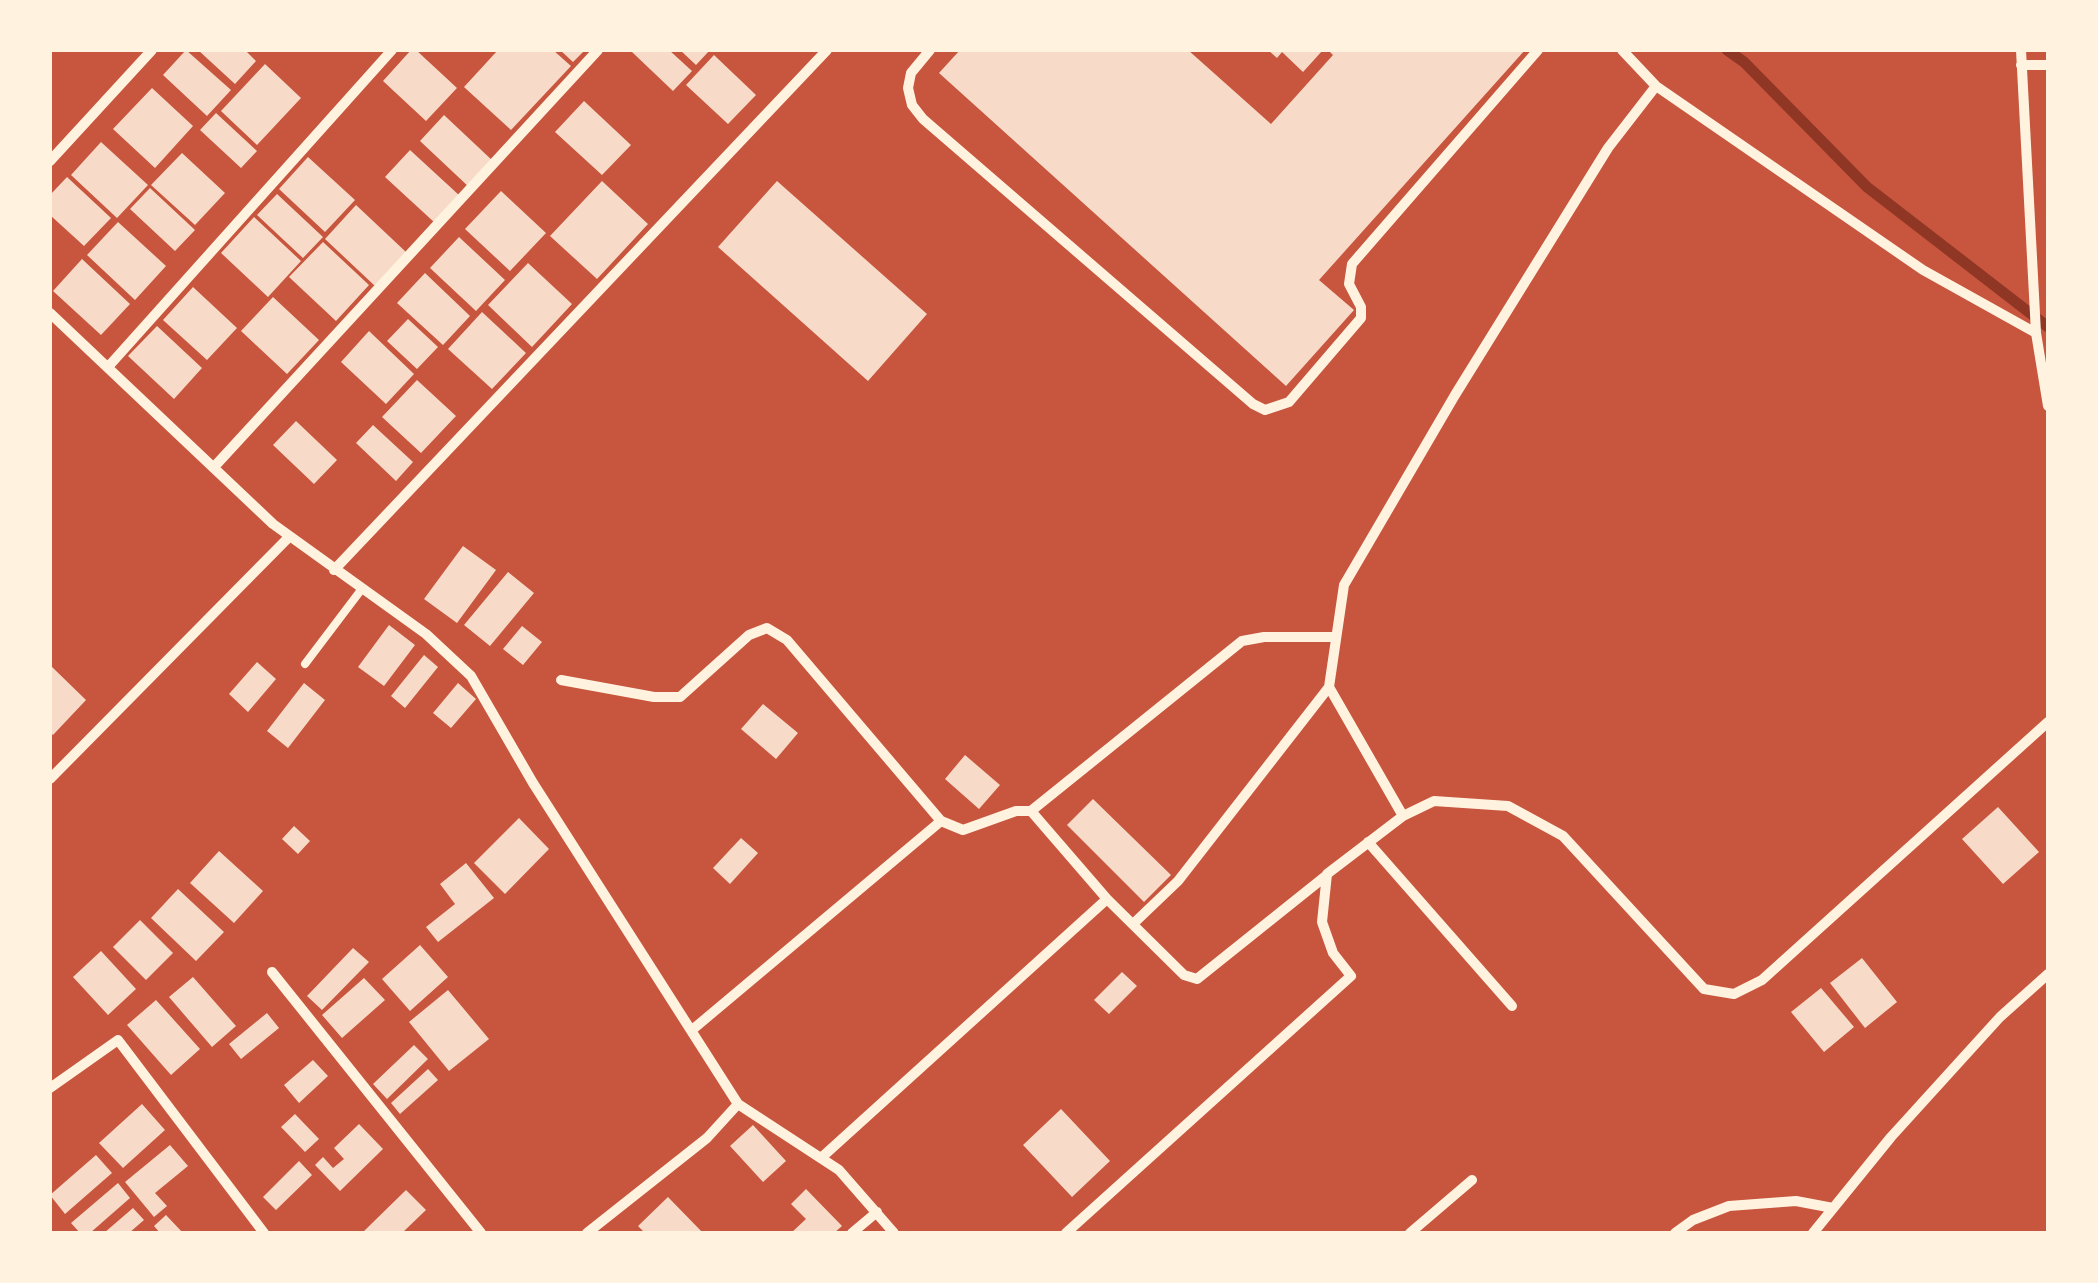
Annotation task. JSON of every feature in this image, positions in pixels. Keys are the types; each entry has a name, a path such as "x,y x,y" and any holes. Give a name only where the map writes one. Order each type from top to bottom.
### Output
{"street":[{"path":"50,161 152,50"},
{"path":"108,367 392,50"},
{"path":"214,467 598,50"},
{"path":"334,570 828,50"},
{"path":"930,50 910,73 908,88 912,105 922,118 1238,391 1265,410 1289,402 1361,318 1361,307 1349,284 1352,264 1538,50"},
{"path":"1622,50 1656,86 1924,270 2036,333"},
{"path":"2021,50 2036,333 2048,406"},
{"path":"2021,65 2048,65"},
{"path":"1134,924 1178,881 1329,687 1344,585 1455,395 1608,148 1656,86"},
{"path":"50,313 289,537 426,634 471,676 533,784 738,1104 839,1170 894,1233"},
{"path":"50,779 289,537"},
{"path":"561,680 654,697 680,697 749,636 767,628 787,640 941,822 963,830 1016,811 1031,811 1242,640 1336,637"},
{"path":"1329,687 1403,816"},
{"path":"1031,811 1107,899 1184,975 1197,979 1403,816 1434,800 1508,806 1562,836 1704,989 1734,994 1762,980 2048,722"},
{"path":"692,1030 941,822"},
{"path":"1368,842 1512,1006"},
{"path":"1066,1233 1351,976 1333,952 1322,922 1327,874"},
{"path":"822,1158 1107,899"},
{"path":"272,972 481,1233"},
{"path":"1813,1233 1891,1137 2000,1018 2048,974"},
{"path":"50,1088 118,1040 264,1233"},
{"path":"587,1233 707,1138 738,1104"},
{"path":"1410,1233 1472,1180"},
{"path":"1676,1233 1692,1220 1729,1206 1796,1200 1834,1208"},
{"path":"852,1233 878,1212"}],"lane":[{"path":"305,664 361,590"}],"building":[{"path":"186,50 231,90 207,116 163,75"},
{"path":"198,50 245,50 256,61 235,84"},
{"path":"411,50 416,50 457,88 426,121 383,81"},
{"path":"498,50 553,50 571,66 511,130 464,87"},
{"path":"560,50 585,50 573,62"},
{"path":"634,50 669,50 692,71 673,91"},
{"path":"680,50 710,50 696,65"},
{"path":"960,50 1188,50 1271,124 1333,55 1328,50 1525,50 1319,280 1354,310 1286,386 939,73"},
{"path":"1268,50 1323,50 1303,72 1282,52 1277,58"},
{"path":"714,55 756,95 728,124 686,85"},
{"path":"265,64 301,98 257,145 221,111"},
{"path":"152,88 193,126 155,168 113,129"},
{"path":"584,101 631,145 602,175 555,132"},
{"path":"216,113 257,151 241,168 200,130"},
{"path":"444,115 494,162 470,188 420,141"},
{"path":"101,142 148,185 117,218 71,175"},
{"path":"410,150 460,196 435,223 385,177"},
{"path":"182,153 225,193 195,225 151,185"},
{"path":"308,157 355,200 325,232 279,189"},
{"path":"67,177 111,218 84,246 50,215 50,195"},
{"path":"602,181 648,224 597,279 550,236"},
{"path":"777,181 927,314 868,381 718,247"},
{"path":"150,188 195,230 175,251 130,209"},
{"path":"501,191 546,233 510,271 465,229"},
{"path":"277,194 323,237 303,258 257,215"},
{"path":"356,205 406,252 375,286 325,239"},
{"path":"254,217 301,261 268,297 221,253"},
{"path":"118,222 166,266 135,300 87,255"},
{"path":"459,237 505,280 476,311 430,268"},
{"path":"323,242 369,285 336,321 289,277"},
{"path":"82,259 130,304 101,335 53,291"},
{"path":"528,263 572,304 532,347 488,305"},
{"path":"425,273 470,316 443,345 397,303"},
{"path":"193,287 237,328 207,360 163,320"},
{"path":"273,297 319,340 287,374 241,331"},
{"path":"482,312 526,353 492,389 448,349"},
{"path":"408,319 438,347 417,369 387,341"},
{"path":"157,326 202,368 174,399 128,356"},
{"path":"369,331 414,374 386,404 341,362"},
{"path":"417,380 456,416 421,453 382,417"},
{"path":"296,421 337,460 314,484 273,445"},
{"path":"373,425 413,462 396,481 356,443"},
{"path":"463,546 496,570 457,623 424,599"},
{"path":"508,572 534,593 490,646 464,625"},
{"path":"389,625 415,645 384,686 358,667"},
{"path":"522,626 542,642 523,665 503,649"},
{"path":"424,655 438,667 405,708 391,696"},
{"path":"257,662 276,679 248,712 229,694"},
{"path":"50,665 86,700 53,735 50,732"},
{"path":"304,683 325,700 288,748 267,731"},
{"path":"458,683 476,699 451,728 433,713"},
{"path":"763,704 798,733 776,759 741,729"},
{"path":"965,755 1000,785 979,809 945,779"},
{"path":"1093,799 1171,875 1144,902 1067,825"},
{"path":"1998,807 2039,852 2003,884 1962,839"},
{"path":"519,818 549,849 505,894 474,863"},
{"path":"294,826 310,841 298,854 282,839"},
{"path":"741,838 758,853 730,884 713,868"},
{"path":"219,851 263,891 234,923 190,883"},
{"path":"466,863 494,898 438,942 426,927 455,904 440,884"},
{"path":"178,889 224,932 196,961 151,918"},
{"path":"140,920 173,953 146,980 113,947"},
{"path":"420,945 448,977 410,1011 382,979"},
{"path":"353,948 369,962 322,1010 307,996"},
{"path":"101,951 136,989 108,1015 73,977"},
{"path":"1862,958 1897,1002 1865,1028 1830,983"},
{"path":"1122,972 1137,986 1109,1014 1094,1000"},
{"path":"193,977 236,1026 212,1047 169,997"},
{"path":"364,978 385,1000 342,1038 322,1015"},
{"path":"1821,988 1854,1027 1824,1052 1791,1012"},
{"path":"448,990 489,1039 449,1071 409,1022"},
{"path":"156,1000 200,1049 171,1075 127,1025"},
{"path":"267,1013 279,1028 241,1059 229,1044"},
{"path":"414,1045 428,1059 387,1099 373,1084"},
{"path":"313,1060 328,1076 299,1103 284,1085"},
{"path":"428,1069 438,1080 400,1114 391,1103"},
{"path":"142,1104 165,1130 123,1168 99,1143"},
{"path":"1061,1109 1110,1161 1072,1197 1023,1145"},
{"path":"295,1114 319,1139 305,1152 281,1127"},
{"path":"359,1124 383,1149 340,1191 315,1165 323,1157 333,1168 344,1159 334,1148"},
{"path":"753,1125 786,1161 763,1182 730,1146"},
{"path":"170,1145 188,1166 155,1193 167,1206 154,1217 125,1182"},
{"path":"96,1155 112,1173 65,1214 50,1195"},
{"path":"299,1161 312,1175 276,1210 263,1197"},
{"path":"118,1183 130,1198 90,1233 80,1233 71,1223"},
{"path":"806,1189 842,1226 834,1233 791,1233 806,1219 791,1204"},
{"path":"406,1190 426,1210 402,1233 362,1233"},
{"path":"668,1197 703,1233 645,1233 638,1226"},
{"path":"133,1208 144,1220 129,1233 104,1233"},
{"path":"166,1215 183,1233 160,1233 154,1226"}],"waterway":[{"path":"1727,50 1744,62 1867,187 2048,327"}]}
